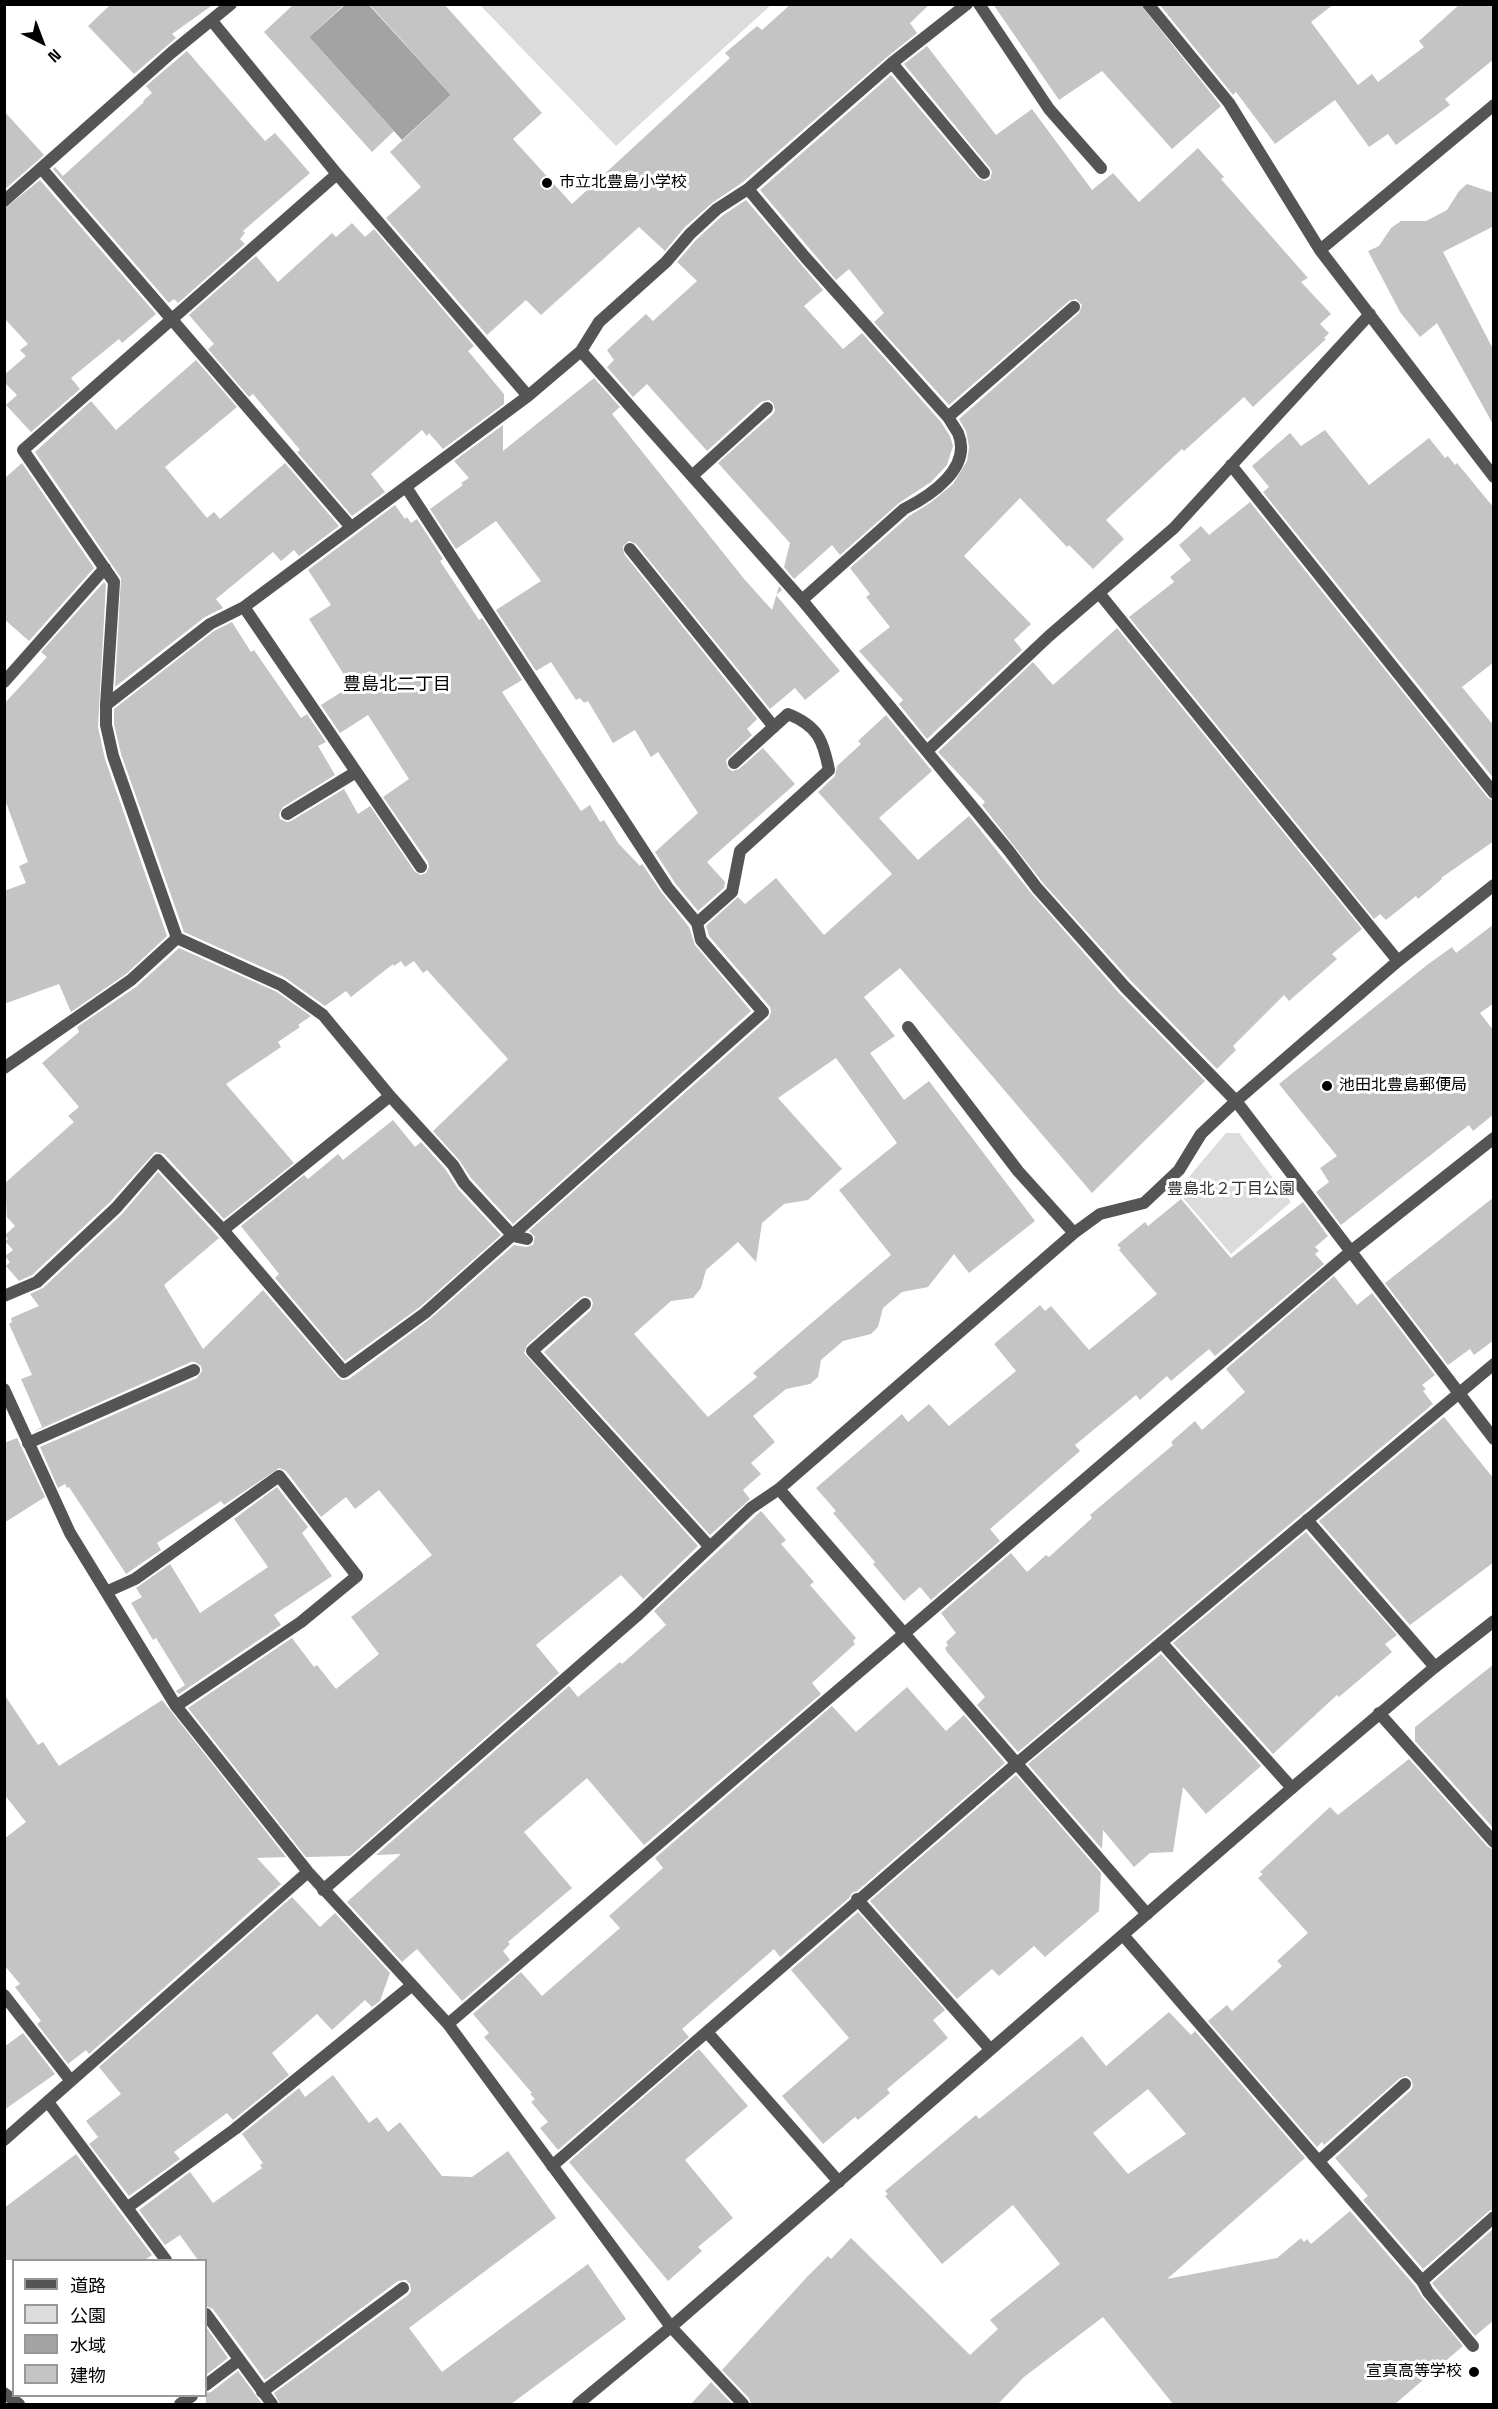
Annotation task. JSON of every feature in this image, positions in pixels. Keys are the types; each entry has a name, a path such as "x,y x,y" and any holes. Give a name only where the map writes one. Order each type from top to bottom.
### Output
{"street":[{"path":"4,201 171,53 231,4"},
{"path":"106,705 210,624 244,607 350,526 528,396 581,351 599,322 666,262 690,234 717,209 748,189 892,63 967,4"},
{"path":"979,4 1049,109 1101,168"},
{"path":"1148,4 1229,103 1320,250 1494,477"},
{"path":"212,21 337,174 528,396"},
{"path":"892,63 984,173"},
{"path":"1320,250 1494,105"},
{"path":"42,169 350,526"},
{"path":"337,174 23,450 114,582 106,725 113,756 177,938 280,985 323,1015 390,1096 513,1236 527,1239"},
{"path":"748,189 805,257 948,417 959,435 960,458 953,474 923,499 904,509 802,600"},
{"path":"948,417 1074,307"},
{"path":"927,751 1049,636 1174,528 1370,314"},
{"path":"581,351 802,600 1037,888 1125,987 1236,1101 1494,1439"},
{"path":"692,476 767,408"},
{"path":"1231,465 1494,793"},
{"path":"4,1296 37,1282 116,1208 158,1160 223,1230 344,1372 425,1313 763,1012 701,940 697,923 668,888 406,487"},
{"path":"630,549 774,727"},
{"path":"4,682 105,568"},
{"path":"1099,593 1398,961"},
{"path":"244,607 421,867"},
{"path":"697,923 732,892 740,851 830,770 824,742 806,721 788,714 734,763"},
{"path":"287,814 356,772"},
{"path":"323,1890 639,1614 751,1508 779,1489 1074,1233 1100,1214 1144,1203 1179,1170 1201,1134 1236,1101 1398,961 1494,885"},
{"path":"4,1068 131,980 177,938"},
{"path":"908,1027 1018,1171 1074,1233"},
{"path":"223,1230 390,1096"},
{"path":"448,2024 1350,1252 1494,1138"},
{"path":"585,1304 532,1351 709,1546"},
{"path":"552,2166 857,1899 1494,1364"},
{"path":"28,1443 194,1370"},
{"path":"4,1389 70,1533 176,1706 323,1890 448,2024 671,2327 743,2404"},
{"path":"106,1592 135,1579 279,1476 357,1576 301,1622 176,1706"},
{"path":"779,1489 1147,1914"},
{"path":"1307,1520 1435,1666"},
{"path":"578,2404 671,2327 1292,1788 1435,1666 1494,1621"},
{"path":"1162,1643 1292,1788"},
{"path":"1380,1713 1494,1842"},
{"path":"4,2140 308,1872"},
{"path":"857,1899 990,2049"},
{"path":"1123,1935 1422,2280 1428,2292 1473,2346"},
{"path":"128,2207 236,2129 411,1986"},
{"path":"4,1995 71,2081"},
{"path":"706,2032 839,2182"},
{"path":"1319,2161 1405,2084"},
{"path":"48,2102 165,2259"},
{"path":"1422,2280 1494,2217"},
{"path":"262,2392 403,2288"},
{"path":"207,2315 272,2404"},
{"path":"207,2384 239,2360"},
{"path":"4,2393 19,2404"}],"green space":[{"path":"480,5 771,5 616,146"},
{"name":"豊島北２丁目公園","path":"1226,1133 1239,1133 1291,1202 1231,1254 1177,1191"}],"water":[{"path":"345,5 369,5 451,95 402,140 309,37"}],"building":[{"path":"111,4 214,4 172,34 176,38 134,74 88,26"},
{"path":"294,4 345,4 309,37 394,131 372,152 264,32"},
{"path":"369,4 444,4 542,113 513,139 572,204 730,58 725,53 757,26 762,30 791,4 930,4 910,23 917,33 743,182 712,203 684,228 665,251 639,227 541,315 526,300 487,335 386,218 421,187 390,152 451,95"},
{"path":"993,4 1140,4 1221,106 1172,149 1102,71 1059,100"},
{"path":"1159,4 1334,4 1311,22 1358,85 1372,74 1378,82 1424,47 1419,41 1460,4 1494,4 1494,59 1445,99 1450,105 1396,145 1388,134 1369,147 1335,100 1275,144 1236,92 1233,95"},
{"path":"927,46 996,135 1032,109 1092,190 1113,173 1139,202 1198,148 1224,177 1221,179 1308,278 1301,282 1331,314 1320,324 1329,333 1324,338 1326,339 1253,407 1244,397 1184,451 1182,449 1106,520 1124,539 1093,569 1069,545 1067,547 1020,498 964,556 1031,624 1014,640 1022,650 927,739 899,704 903,700 859,651 890,627 866,597 870,594 850,568 909,516 930,503 953,484 967,461 969,447 966,431 959,419 1079,313 1082,305 1076,299 1069,301 949,405 874,322 884,313 849,269 836,280 760,190 891,75 978,178 985,181 990,179 992,172 990,168 904,64"},
{"path":"187,51 265,141 275,133 310,173 243,231 245,233 240,239 245,244 178,303 174,299 169,303 53,169 55,167 63,176 144,102 152,93 146,86"},
{"path":"4,111 44,155 4,190"},
{"path":"40,180 156,314 122,343 119,339 71,378 80,389 31,432 6,405 17,395 4,382 4,375 26,356 20,350 28,344 4,318 4,209"},
{"path":"1467,184 1494,193 1494,226 1443,252 1494,351 1494,426 1437,323 1420,337 1400,312 1368,251 1379,246 1391,228 1401,221 1426,221 1447,210 1459,191"},
{"path":"746,200 823,290 804,306 843,349 862,333 941,422 953,446 947,465 931,482 899,503 840,555 832,545 794,579 784,567 790,543 718,463 773,414 775,410 773,403 769,400 761,402 707,451 647,384 633,397 607,367 614,360 607,350 646,314 653,321 697,281 677,262 696,240 722,216"},
{"path":"352,223 365,237 374,229 474,346 468,351 504,394 504,404 443,449 429,433 427,436 422,430 371,474 385,492 352,516 297,452 300,450 253,394 249,397 208,349 214,344 189,315 256,256 278,282 332,233 336,237"},
{"path":"196,360 237,407 165,467 207,518 214,512 220,519 285,463 339,526 299,556 294,550 281,561 273,552 216,599 223,608 205,617 115,687 121,578 35,452 91,401 116,430"},
{"path":"594,378 620,407 612,414 745,580 772,610 776,595 840,671 805,700 795,688 770,709 636,544 629,541 623,546 624,554 757,719 747,729 752,735 726,760 728,768 732,771 739,769 763,748 795,784 707,862 725,882 724,888 698,911 675,883 655,852 698,813 658,752 651,757 635,730 613,743 588,701 584,703 580,698 576,700 551,662 536,671 496,610 541,581 496,521 456,549 430,509 469,478 454,461 503,425 503,451"},
{"path":"1325,430 1369,485 1429,438 1445,458 1448,456 1455,465 1457,463 1494,508 1494,662 1462,687 1494,726 1494,779 1263,492 1269,487 1252,466 1290,433 1301,446"},
{"path":"22,463 94,568 29,641 4,619 4,479"},
{"path":"1250,502 1488,798 1494,801 1494,841 1441,878 1418,899 1416,896 1386,920 1380,914 1374,919 1129,617 1174,582 1170,577 1191,560 1179,545 1201,526 1209,535"},
{"path":"395,505 405,519 407,517 411,523 417,519 443,559 440,561 479,620 482,618 522,680 502,692 581,811 590,805 600,822 604,820 618,843 640,866 642,864 689,927 695,945 751,1011 513,1224 471,1178 459,1160 433,1131 508,1059 427,970 423,973 414,961 405,967 401,961 394,966 393,964 351,997 346,991 325,1006 284,977 184,932 121,754 114,724 114,709 214,631 232,622 251,652 254,650 301,718 307,714 326,742 318,746 335,775 283,807 279,814 280,819 291,821 344,789 358,814 370,806 415,872 421,875 426,873 429,867 428,862 383,797 409,779 368,715 340,733 321,705 351,686 309,619 331,605 308,570"},
{"path":"104,582 106,584 98,727 105,759 167,936 126,974 71,1012 59,984 4,1004 4,891 26,883 19,866 28,862 4,797 4,704 47,657 41,652"},
{"path":"1117,628 1362,929 1332,954 1337,959 1289,1001 1284,995 1233,1046 1236,1050 1217,1069 1131,981 1043,883 982,805 985,802 938,752 1033,662 1053,685"},
{"path":"886,715 932,771 879,818 918,860 969,816 1031,893 1119,993 1205,1081 1092,1193 900,968 864,997 895,1036 870,1053 904,1100 929,1081 1035,1221 969,1273 954,1254 928,1287 902,1292 883,1308 878,1327 871,1334 843,1341 821,1360 818,1377 810,1384 786,1389 753,1416 775,1442 751,1463 761,1474 743,1490 750,1499 710,1535 544,1352 591,1310 593,1303 591,1298 584,1296 580,1298 527,1345 524,1353 698,1546 643,1599 621,1575 536,1645 559,1673 350,1856 306,1857 188,1708 292,1638 314,1667 317,1665 336,1689 379,1654 351,1617 432,1555 379,1490 355,1509 346,1497 321,1517 286,1471 279,1468 224,1505 221,1501 157,1543 161,1550 126,1574 69,1487 67,1488 65,1484 58,1488 40,1447 197,1378 202,1371 201,1366 191,1362 33,1432 42,1427 21,1379 32,1375 9,1324 12,1322 11,1318 39,1306 30,1294 43,1288 122,1214 158,1172 219,1238 164,1285 203,1349 263,1290 338,1377 342,1380 349,1379 430,1319 514,1245 526,1247 533,1245 535,1237 529,1231 769,1018 770,1007 709,936 706,926 738,897 745,904 776,878 824,935 892,874 818,792 835,776 837,766 861,744 858,741","holes":["836,1058 897,1143 839,1190 891,1255 753,1373 757,1377 708,1417 634,1334 671,1301 693,1298 701,1288 706,1270 738,1242 756,1262 762,1223 784,1204 808,1200 842,1169 778,1098"]},
{"path":"1494,924 1494,1003 1480,1013 1494,1031 1494,1114 1473,1131 1469,1125 1341,1225 1316,1192 1329,1182 1320,1168 1337,1156 1279,1084 1427,965 1452,947 1456,953"},
{"path":"179,948 277,992 311,1016 298,1025 300,1027 278,1042 281,1047 226,1084 294,1163 224,1219 164,1154 155,1152 110,1202 32,1275 19,1281 6,1266 10,1262 5,1256 13,1250 5,1241 8,1239 5,1235 15,1226 7,1217 5,1183 74,1122 68,1116 79,1107 42,1063 79,1032 77,1027 136,987"},
{"path":"393,1120 415,1147 421,1142 446,1170 458,1189 501,1235 420,1307 345,1361 275,1278 279,1274 241,1226 304,1175 308,1179 338,1154 343,1160"},
{"path":"1494,1197 1494,1340 1474,1355 1470,1349 1448,1365 1385,1283"},
{"path":"1181,1199 1231,1258 1303,1202 1328,1236 1315,1247 1319,1251 1315,1254 1324,1264 1215,1356 1209,1349 1171,1381 1167,1376 1140,1400 1136,1395 1075,1445 1080,1451 990,1529 1000,1541 931,1600 920,1587 904,1601 873,1564 875,1562 833,1513 836,1511 816,1488 902,1414 908,1422 929,1404 949,1426 1016,1371 994,1344 1040,1305 1045,1311 1051,1306 1089,1350 1157,1294 1117,1245 1145,1222 1148,1226"},
{"path":"1334,1276 1357,1305 1372,1293 1435,1375 1422,1385 1426,1389 1423,1391 1433,1404 1018,1752 977,1705 985,1697 947,1652 946,1642 956,1633 941,1613 1011,1553 1027,1572 1046,1555 1049,1557 1092,1518 1090,1515 1173,1445 1171,1442 1195,1421 1202,1430 1245,1392 1226,1369"},
{"path":"1444,1417 1494,1479 1494,1562 1410,1625 1319,1521"},
{"path":"17,1438 45,1497 4,1523 4,1443"},
{"path":"277,1487 308,1527 302,1533 332,1576 274,1615 281,1625 179,1694 176,1691 185,1685 156,1638 153,1640 131,1603 142,1597 136,1588 170,1564 200,1613 268,1567 234,1519"},
{"path":"761,1511 786,1540 781,1544 814,1582 810,1585 856,1638 853,1641 855,1644 812,1683 821,1694 644,1845 587,1778 524,1832 572,1888 508,1942 510,1944 503,1951 510,1960 462,2001 417,1949 402,1962 347,1902 401,1854 376,1855 569,1686 578,1697 620,1662 622,1664 666,1625 654,1611"},
{"path":"1306,1532 1397,1635 1385,1644 1392,1652 1339,1697 1337,1695 1273,1754 1173,1643"},
{"path":"1161,1654 1261,1766 1206,1814 1183,1787 1173,1852 1150,1853 1134,1867 1103,1830 1102,1849 1028,1764"},
{"path":"1494,1664 1494,1829 1415,1741 1415,1727"},
{"path":"907,1687 946,1731 964,1715 1005,1763 780,1957 774,1949 682,2029 689,2037 558,2150 540,2128 548,2122 531,2102 535,2099 530,2094 532,2093 484,2037 489,2033 473,2014 521,1972 542,1996 620,1928 609,1916 663,1868 655,1858 832,1706 856,1732"},
{"path":"4,1694 38,1745 43,1742 59,1766 162,1700 286,1857 257,1858 281,1884 89,2054 86,2050 68,2064 37,2024 41,2021 15,1987 20,1984 4,1965 4,1839 26,1822 4,1794"},
{"path":"1409,1759 1488,1847 1494,1850 1494,2209 1423,2269 1363,2200 1368,2196 1335,2158 1411,2090 1413,2086 1411,2079 1407,2076 1400,2078 1324,2145 1322,2142 1317,2147 1208,2021 1227,2005 1232,2011 1282,1966 1277,1961 1308,1933 1258,1878 1263,1874 1260,1872 1330,1807 1338,1815"},
{"path":"1016,1775 1101,1873 1099,1911 1045,1957 1034,1946 999,1976 992,1969 957,1999 870,1901"},
{"path":"292,1897 320,1927 335,1913 390,1973 380,2001 372,2007 365,2000 332,2030 317,2014 272,2053 289,2075 233,2120 227,2113 174,2152 180,2159 129,2196 89,2144 98,2137 86,2121 121,2094 99,2067"},
{"path":"858,1912 945,2010 933,2020 948,2038 887,2089 890,2093 858,2120 855,2117 823,2144 782,2096 849,2038 791,1970"},
{"path":"1169,2012 1191,2035 1195,2031 1305,2158 1167,2279 1277,2258 1301,2238 1304,2242 1307,2239 1311,2244 1350,2211 1463,2346 1395,2404 1173,2404 1103,2317 1024,2377 998,2404 751,2404 749,2398 722,2370 807,2277 828,2256 831,2259 851,2238 970,2355 998,2329 990,2320 1060,2264 1013,2205 942,2264 885,2196 888,2194 885,2191 976,2115 979,2119 1082,2036 1106,2066","holes":["1148,2089 1186,2134 1128,2174 1093,2133"]},
{"path":"23,2033 55,2074 4,2110 4,2047"},
{"path":"699,2049 748,2106 685,2160 733,2218 698,2247 702,2251 668,2281 569,2162"},
{"path":"333,2075 369,2123 377,2117 388,2132 400,2122 442,2176 472,2177 508,2151 556,2218 409,2328 442,2372 588,2264 626,2319 511,2404 280,2404 274,2393 408,2295 411,2291 410,2284 406,2280 398,2281 265,2380 213,2309 207,2306 207,2259 197,2259 180,2235 165,2245 139,2210 190,2172 213,2203 262,2168 260,2165 263,2163 242,2134 299,2088 305,2097"},
{"path":"76,2154 152,2255 146,2259 4,2260 4,2208"},
{"path":"1494,2228 1494,2320 1475,2336 1432,2283"},
{"path":"207,2328 228,2358 207,2374"},
{"path":"238,2371 262,2404 206,2404 207,2393"},
{"path":"711,2382 732,2404 691,2404"}],"place":[{"name":"市立北豊島小学校","path":"547,183"},
{"name":"池田北豊島郵便局","path":"1327,1086"},
{"name":"宣真高等学校","path":"1474,2372"}],"district":[{"name":"豊島北二丁目","path":"397,685"}]}
